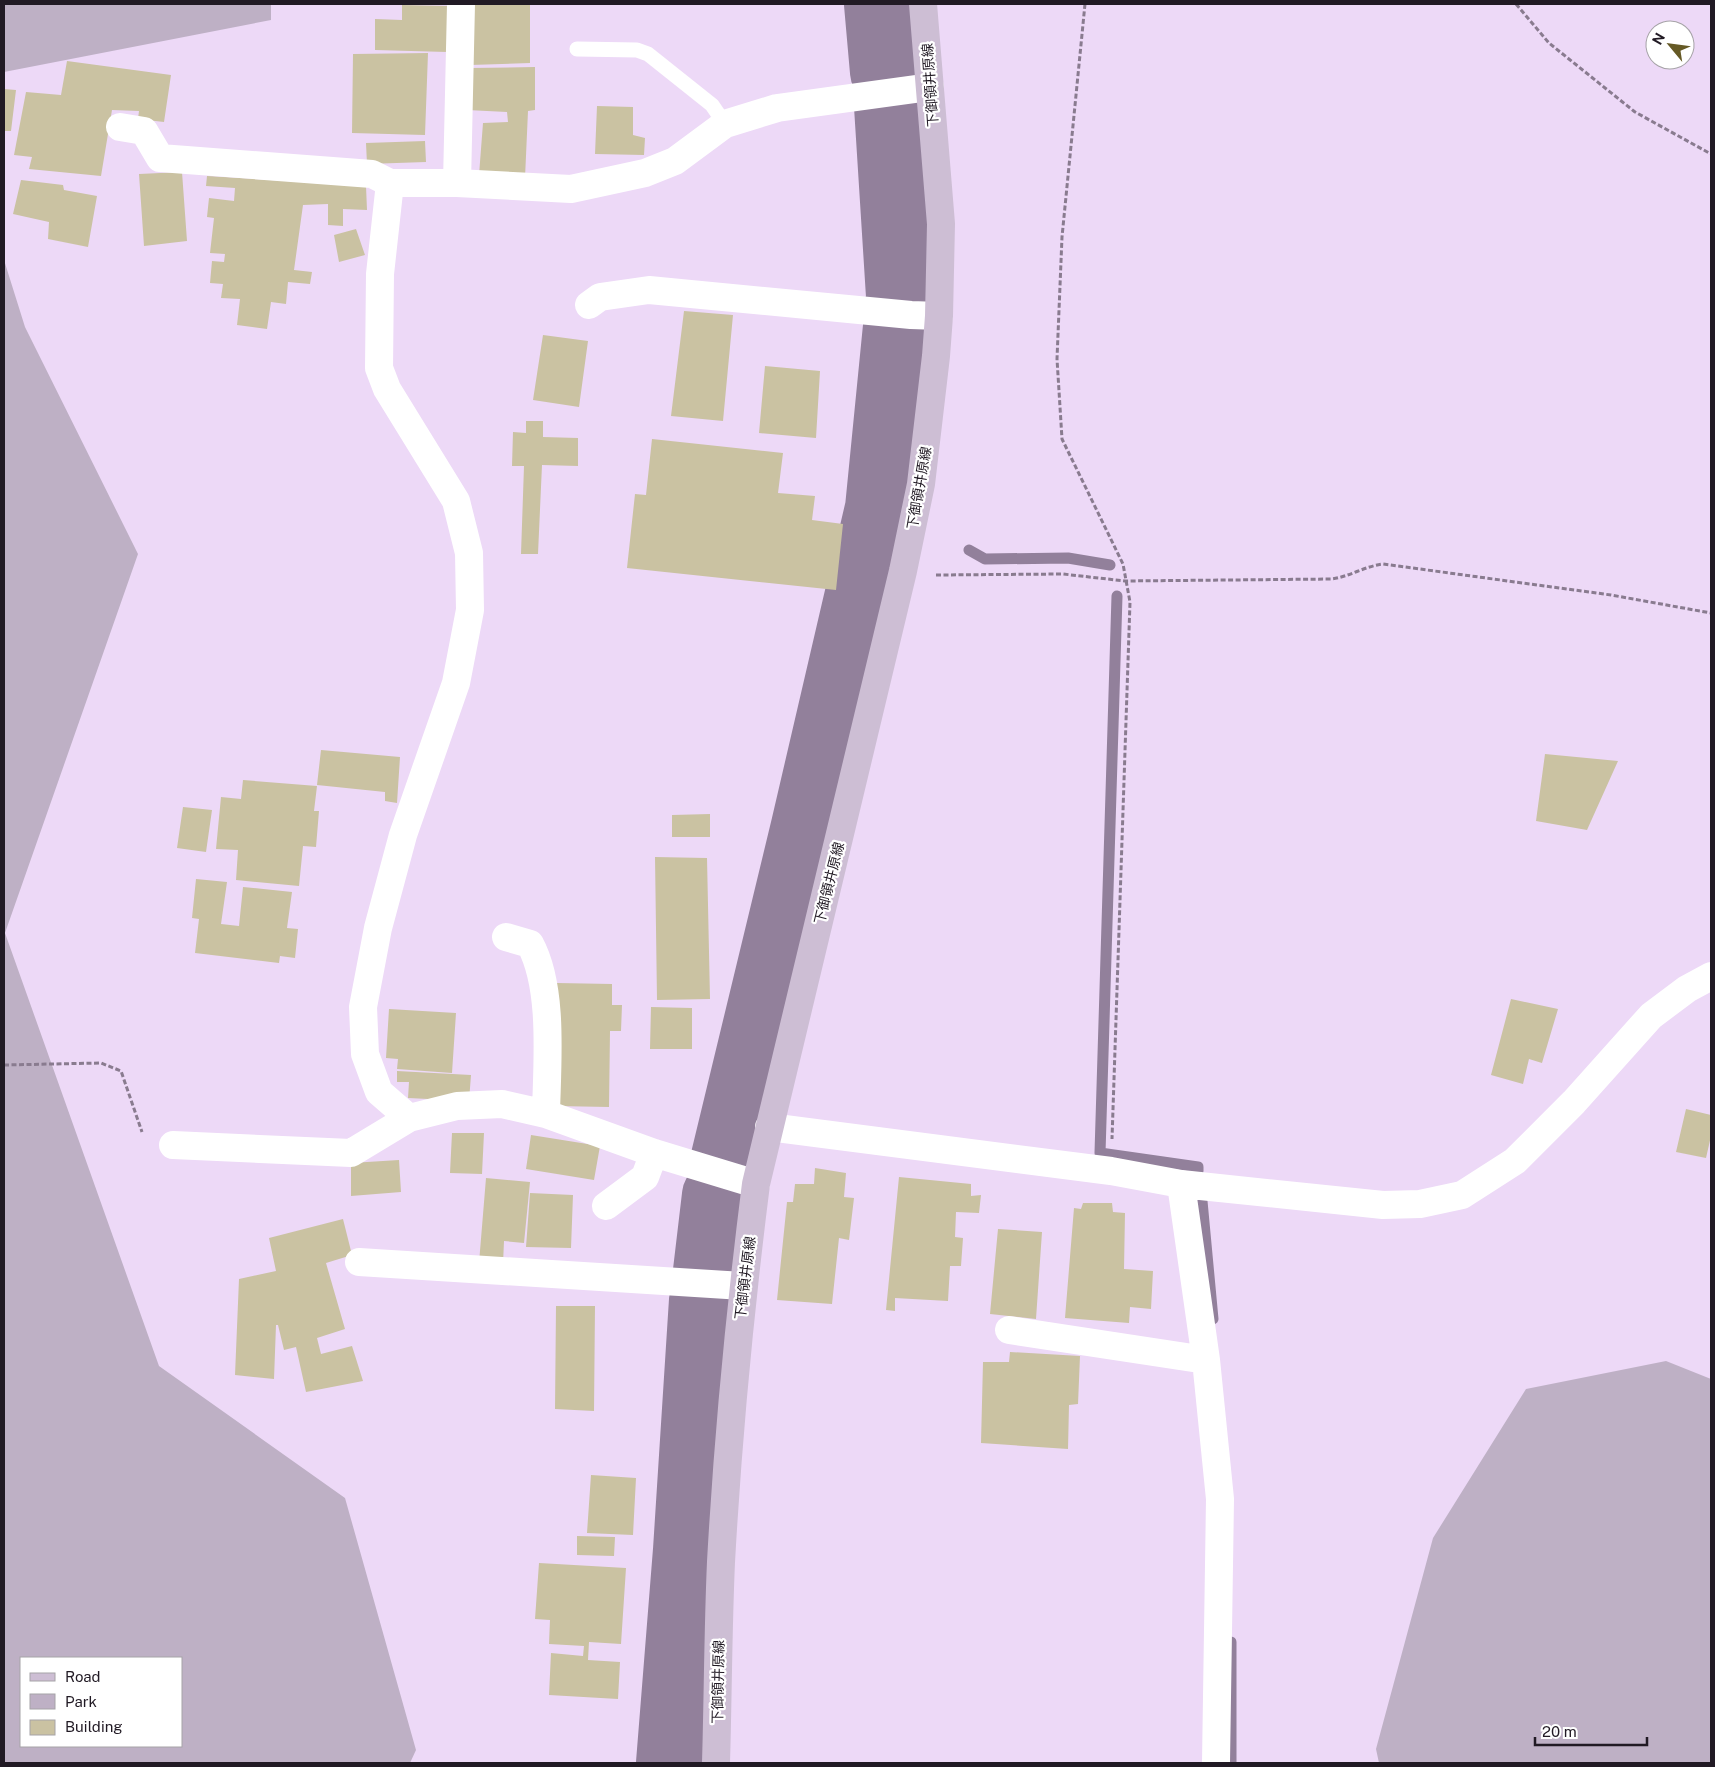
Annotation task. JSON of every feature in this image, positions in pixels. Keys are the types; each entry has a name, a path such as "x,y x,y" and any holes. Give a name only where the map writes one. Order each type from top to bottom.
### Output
{"main road":[{"name":"下御領井原線","path":"716,1763 721,1563 735,1368 756,1184 903,571 921,484 936,356 941,224 923,4"}],"street":[{"path":"457,183 461,4"},
{"path":"120,127 144,131 160,158 372,174 390,183 457,183 571,189 635,176 675,161 725,124 777,108 930,87"},
{"path":"390,183 380,274 379,368 387,389 456,501 469,553 470,610 456,683 403,834 378,928 363,1007 365,1054 380,1092 409,1118"},
{"path":"589,305 600,297 649,290 939,316"},
{"path":"506,937 530,944 536,955 544,987 547,1036 546,1114"},
{"path":"769,1127 1111,1172 1181,1184 1383,1205 1420,1204 1462,1195 1515,1161 1574,1102 1651,1016 1687,989 1711,976"},
{"path":"173,1145 351,1153 409,1118 457,1106 502,1104 546,1114 654,1153 756,1184"},
{"path":"606,1206 645,1177 654,1153"},
{"path":"1181,1184 1206,1360 1220,1499 1216,1763"},
{"path":"359,1262 743,1286"},
{"path":"1009,1330 1206,1360"}],"lane":[{"path":"576,49 637,50 648,54 712,105 725,124"}],"path":[{"path":"1085,4 1062,237 1057,359 1062,439 1123,564 1130,602 1112,1146"},
{"path":"1516,4 1550,43 1635,112 1711,154"},
{"path":"903,571 926,575 1064,574 1126,581 1331,579 1343,578 1375,565 1383,564 1611,595 1711,613"},
{"path":"4,1065 101,1063 121,1071 144,1136 173,1145"}],"green space":[{"path":"4,4 271,4 271,20 4,72"},
{"path":"4,260 25,327 138,554 5,933 159,1366 345,1498 416,1750 410,1763 4,1763"},
{"path":"1666,1361 1711,1379 1711,1763 1379,1763 1376,1749 1433,1538 1526,1389"}],"building":[{"path":"471,4 530,4 530,63 470,65"},
{"path":"402,5 449,6 447,52 375,50 375,19 402,20"},
{"path":"428,53 425,135 352,133 353,54"},
{"path":"67,61 171,75 164,122 138,119 139,111 112,110 101,176 29,169 32,157 14,155 26,92 61,95"},
{"path":"535,67 535,110 528,111 525,178 479,175 483,123 508,122 507,112 467,110 470,68"},
{"path":"4,89 16,90 11,131 4,131"},
{"path":"597,106 633,107 633,135 645,138 644,155 595,154"},
{"path":"425,141 426,162 367,164 366,143"},
{"path":"182,172 187,241 144,246 139,174"},
{"path":"207,176 366,186 367,210 343,209 343,226 328,225 328,204 303,205 294,270 312,272 310,284 288,282 286,304 271,302 267,329 237,325 240,299 221,298 223,284 210,283 212,261 224,262 225,254 210,253 214,218 207,217 209,198 234,201 235,188 206,186"},
{"path":"21,180 63,185 64,190 97,196 88,247 48,239 49,222 13,214"},
{"path":"356,229 365,255 339,262 334,235"},
{"path":"684,311 733,315 723,421 671,416"},
{"path":"543,335 588,341 579,407 533,400"},
{"path":"765,366 820,371 816,438 759,433"},
{"path":"526,421 543,421 543,437 578,438 578,466 542,465 538,554 521,554 524,466 512,466 513,432 526,433"},
{"path":"652,439 783,453 778,493 815,496 812,520 843,524 836,590 627,568 635,494 646,495"},
{"path":"321,750 400,757 397,803 385,801 385,792 317,785"},
{"path":"1545,754 1618,761 1587,830 1536,821"},
{"path":"243,780 317,786 314,811 319,811 316,847 303,846 299,886 236,880 238,850 216,849 221,797 241,799"},
{"path":"183,807 212,810 206,852 177,848"},
{"path":"710,814 710,837 672,837 672,815"},
{"path":"655,857 707,858 710,999 657,1000"},
{"path":"196,879 227,882 221,924 239,926 243,887 292,892 287,928 298,929 295,958 280,956 279,963 195,953 199,919 192,918"},
{"path":"557,983 612,984 612,1005 622,1005 621,1031 610,1031 609,1107 556,1106"},
{"path":"1511,999 1558,1009 1542,1063 1529,1059 1523,1084 1491,1075"},
{"path":"651,1007 692,1008 692,1049 650,1049"},
{"path":"389,1009 456,1013 452,1073 397,1069 398,1059 386,1058"},
{"path":"397,1071 471,1075 469,1101 408,1098 409,1082 397,1082"},
{"path":"1686,1109 1711,1115 1711,1136 1706,1158 1676,1152"},
{"path":"452,1133 484,1133 482,1174 450,1173"},
{"path":"531,1135 600,1146 594,1180 526,1169"},
{"path":"399,1160 401,1192 351,1196 351,1163"},
{"path":"815,1168 846,1173 844,1197 854,1198 849,1240 839,1238 832,1304 777,1300 787,1202 793,1202 795,1184 814,1184"},
{"path":"899,1177 971,1184 971,1196 981,1195 979,1213 956,1212 955,1237 963,1238 961,1266 950,1266 948,1301 895,1298 895,1311 886,1310"},
{"path":"486,1178 530,1182 524,1243 504,1241 503,1264 479,1263"},
{"path":"530,1193 573,1195 571,1248 526,1247"},
{"path":"1083,1203 1112,1203 1113,1212 1125,1213 1124,1269 1153,1271 1151,1309 1130,1307 1129,1323 1065,1318 1074,1208 1081,1209"},
{"path":"343,1219 352,1255 326,1263 345,1329 317,1338 321,1354 352,1346 363,1381 306,1392 296,1347 284,1350 278,1325 276,1325 274,1379 235,1375 239,1279 276,1271 269,1238"},
{"path":"998,1229 1042,1232 1036,1319 990,1314"},
{"path":"556,1306 595,1306 594,1411 555,1409"},
{"path":"1010,1352 1080,1356 1078,1404 1069,1405 1068,1449 981,1443 983,1362 1009,1362"},
{"path":"591,1475 636,1478 633,1535 587,1533"},
{"path":"577,1536 615,1537 614,1556 577,1555"},
{"path":"539,1563 626,1568 621,1644 589,1642 588,1660 620,1662 618,1699 549,1695 551,1653 583,1656 584,1646 549,1644 550,1620 535,1619"}],"waterway":[{"path":"878,4 884,72"},
{"path":"724,1161 879,508 900,296 888,106"},
{"path":"969,550 985,559 1068,558 1110,565"},
{"path":"1117,596 1100,1153 1198,1167 1198,1171"},
{"path":"707,1271 716,1195"},
{"path":"1202,1201 1213,1319"},
{"path":"670,1763 687,1550 703,1300"},
{"path":"1231,1642 1231,1763"}]}
